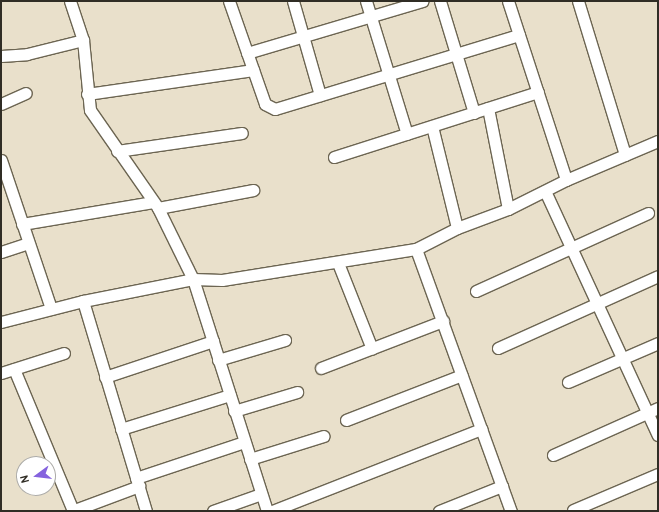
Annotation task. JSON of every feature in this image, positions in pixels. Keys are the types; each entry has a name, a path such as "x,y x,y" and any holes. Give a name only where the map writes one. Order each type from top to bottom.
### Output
{"street":[{"path":"70,1 82,40 87,94 96,122 156,205 193,279 244,442 268,511"},
{"path":"229,1 265,104 268,107 275,109 519,36"},
{"path":"293,1 320,95"},
{"path":"366,1 408,134"},
{"path":"247,53 422,1"},
{"path":"440,1 474,113"},
{"path":"508,1 566,180"},
{"path":"578,1 626,155"},
{"path":"1,56 27,54 82,40"},
{"path":"87,94 253,70"},
{"path":"334,157 538,92"},
{"path":"1,104 26,93"},
{"path":"488,108 508,209"},
{"path":"432,126 458,228"},
{"path":"117,151 242,133"},
{"path":"1,322 83,301 193,279 222,280 338,263 416,249 458,228 508,209 566,180 658,141"},
{"path":"1,160 3,176 22,224 51,309"},
{"path":"22,224 253,190"},
{"path":"545,190 658,435"},
{"path":"476,291 648,213"},
{"path":"1,252 28,243"},
{"path":"416,249 511,511"},
{"path":"338,263 372,349"},
{"path":"498,348 597,302 658,276"},
{"path":"83,301 146,511"},
{"path":"321,368 442,321"},
{"path":"218,360 285,340"},
{"path":"105,377 212,341"},
{"path":"568,382 658,343"},
{"path":"1,373 64,353"},
{"path":"14,369 73,511 137,482 244,442"},
{"path":"346,420 462,375"},
{"path":"234,411 297,392"},
{"path":"121,429 230,395"},
{"path":"553,456 658,408"},
{"path":"272,511 481,429"},
{"path":"250,459 324,436"},
{"path":"573,510 658,474"},
{"path":"439,511 502,486"},
{"path":"213,511 261,494"}]}
